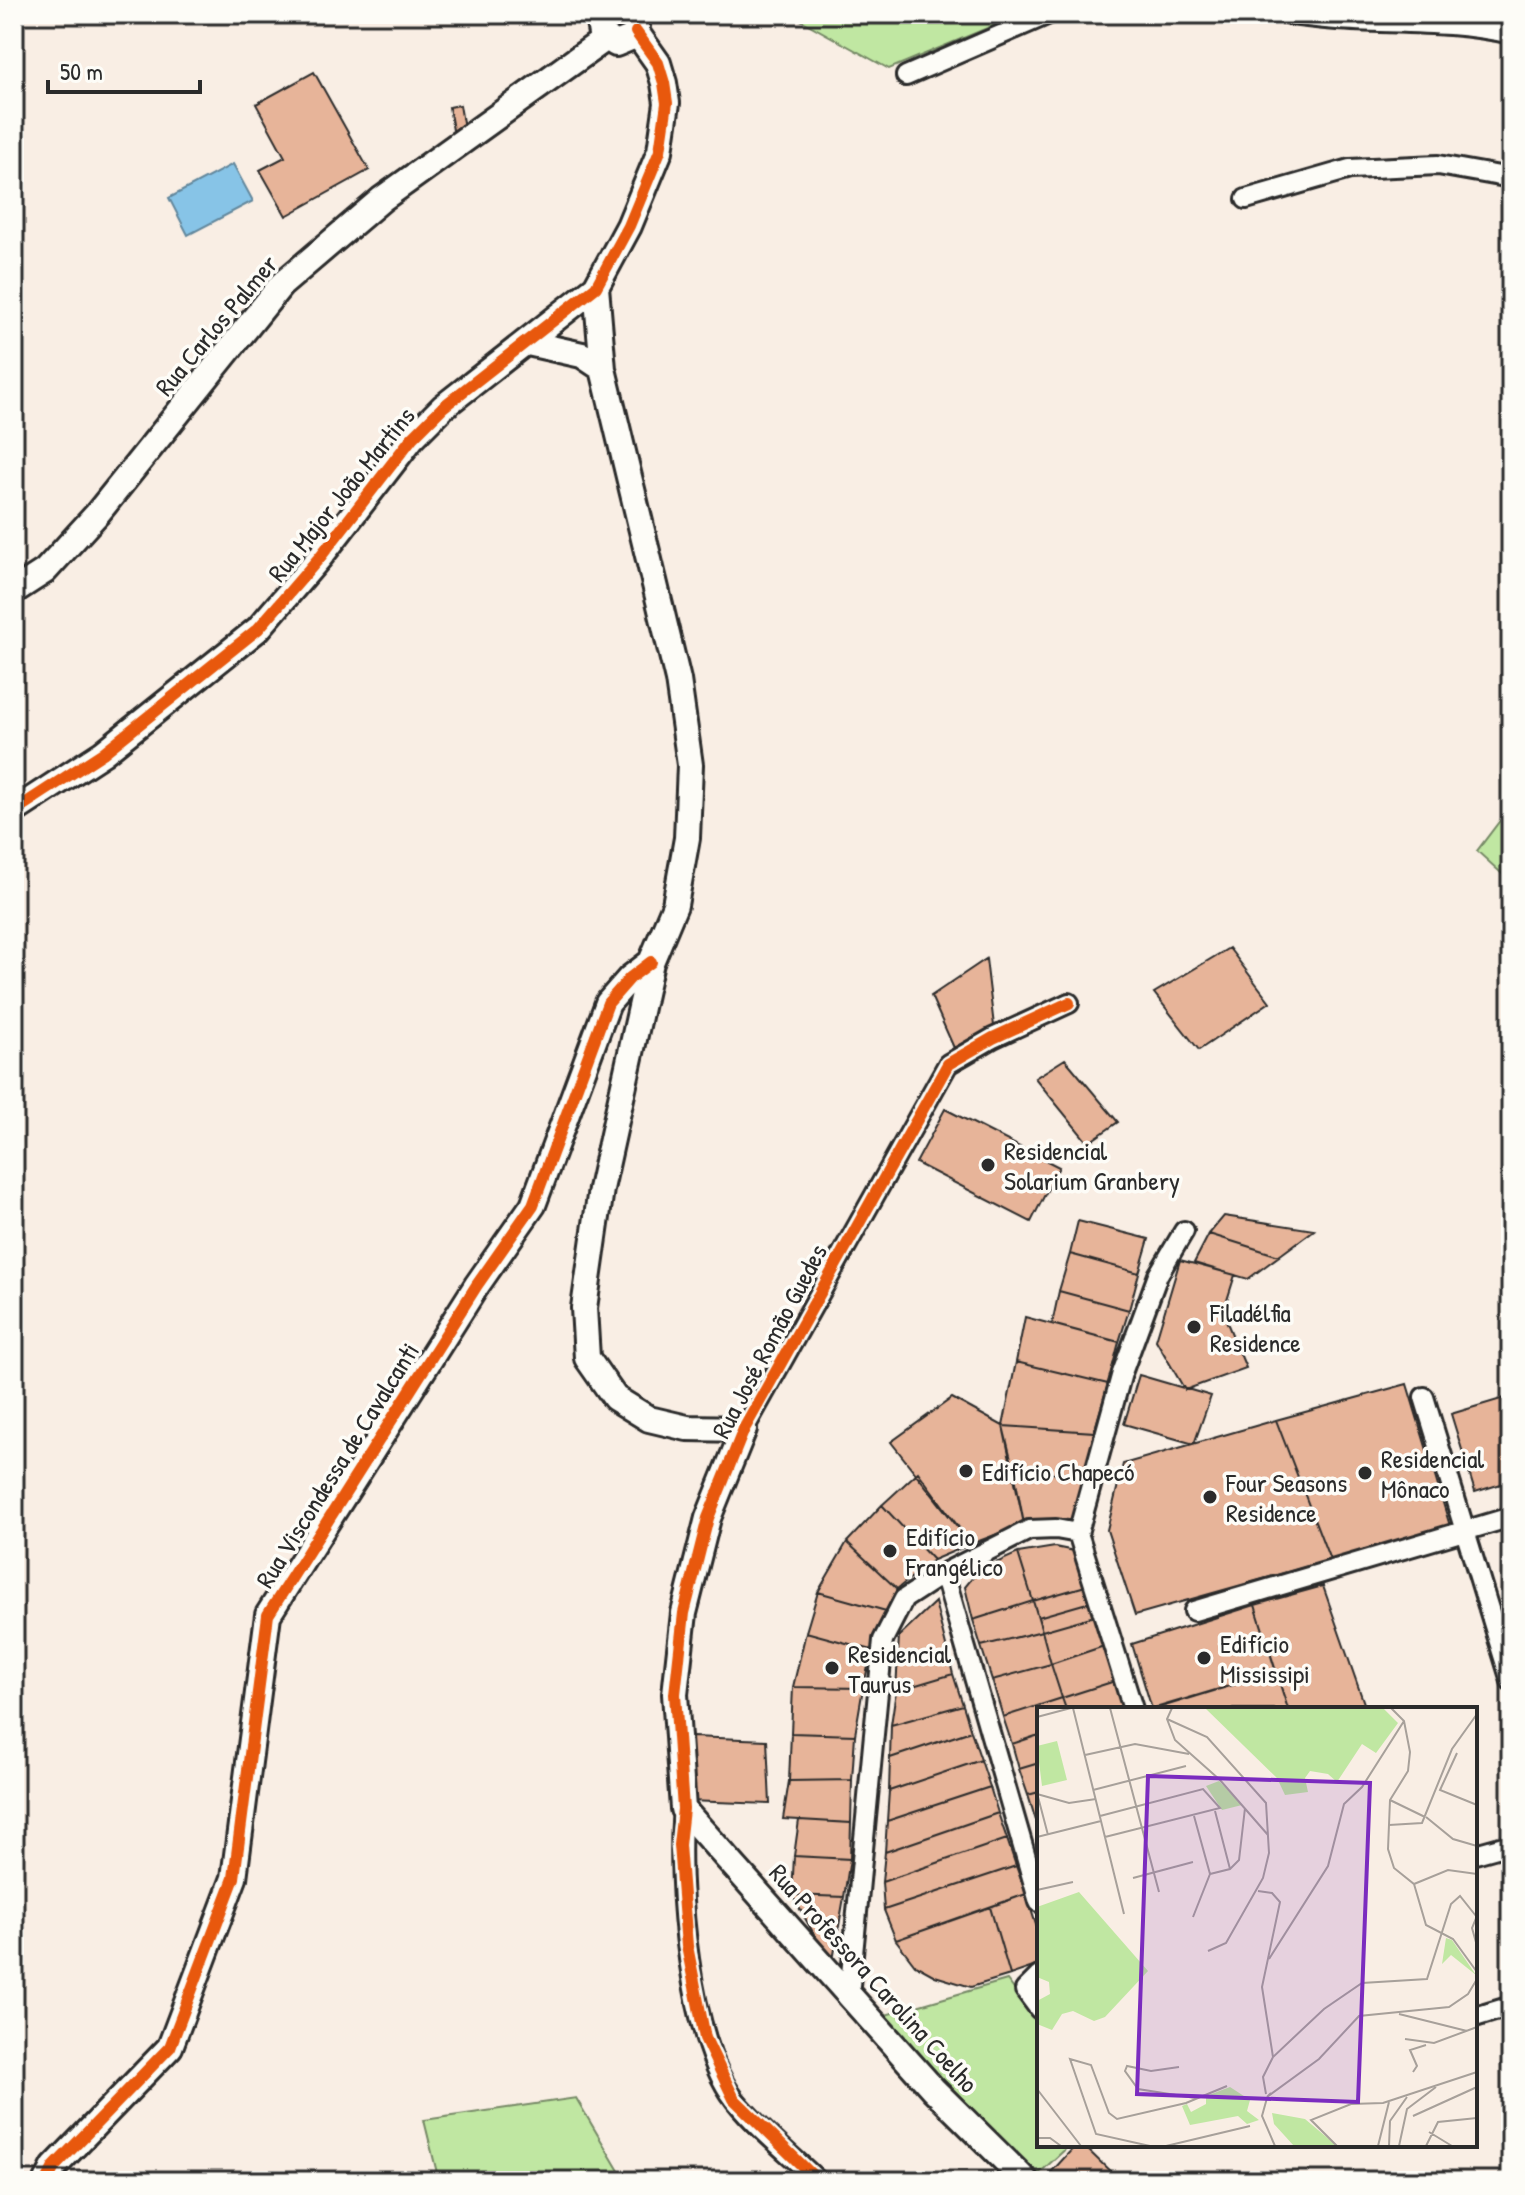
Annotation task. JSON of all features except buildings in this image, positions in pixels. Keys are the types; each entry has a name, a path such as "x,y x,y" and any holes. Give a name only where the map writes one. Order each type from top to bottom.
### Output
{"street":[{"path":"602,14 599,28 624,32"},
{"path":"906,76 1049,14"},
{"path":"1285,14 1344,21 1413,20 1511,34"},
{"name":"Rua Major João Martins","path":"14,811 103,753 258,629 320,557 412,438 443,407 596,287 629,226 660,151 667,103 658,63 624,32"},
{"name":"Rua Carlos Palmer","path":"14,591 45,571 97,514 281,285 382,199 624,32"},
{"path":"1246,199 1350,169 1438,165 1511,178"},
{"path":"596,287 603,369 678,680 690,765 687,838 675,905 651,962 589,1257 584,1308 587,1358 615,1398 649,1419 687,1428 744,1429"},
{"path":"528,343 582,355 603,369"},
{"name":"Rua Viscondessa de Cavalcanti","path":"50,2174 170,2047 205,1961 234,1878 268,1615 477,1285 533,1205 608,1003 630,978 651,962"},
{"name":"Rua José Romão Guedes","path":"818,2181 734,2099 705,2038 687,1946 679,1845 683,1809 675,1694 684,1613 708,1518 744,1429 948,1064 993,1038 1069,1003"},
{"path":"1132,1707 1078,1533 1122,1373 1158,1275 1184,1231"},
{"path":"1424,1397 1511,1681"},
{"path":"1194,1611 1511,1517"},
{"path":"849,1996 883,1640 904,1599 944,1573 1029,1530 1056,1529 1078,1533"},
{"path":"944,1573 1037,1895"},
{"name":"Rua Professora Carolina Coelho","path":"683,1809 933,2089 1026,2181"},
{"path":"1477,1853 1511,1844"},
{"path":"1037,1978 1025,1990 1037,2006"},
{"path":"1477,2016 1511,2006"}],"green space":[{"path":"790,14 1021,14 889,69"},
{"path":"1511,806 1511,882 1477,851"},
{"path":"1007,1980 1037,2019 1037,2147 1068,2147 1034,2178 875,2018"},
{"path":"576,2098 625,2181 439,2181 424,2120"}],"water":[{"path":"233,164 253,201 188,235 169,198"}],"cycle path":[{"path":"14,811 103,753 258,629 320,557 412,438 443,407 596,287 629,226 660,151 667,103 664,83 658,63 636,32"},
{"path":"47,2181 54,2167 170,2047 234,1878 268,1615 477,1285 533,1205 608,1003 630,978 651,962"},
{"path":"818,2181 734,2099 705,2038 687,1946 679,1845 683,1809 675,1694 684,1613 708,1518 744,1429 948,1064 993,1038 1069,1003"}],"place":[{"name":"Residencial Solarium Granbery","path":"988,1165"},
{"name":"Filadélfia Residence","path":"1194,1327"},
{"name":"Edifício Chapecó","path":"966,1471"},
{"name":"Residencial Mônaco","path":"1365,1473"},
{"name":"Four Seasons Residence","path":"1210,1497"},
{"name":"Edifício Frangélico","path":"890,1551"},
{"name":"Edifício Mississipi","path":"1204,1658"},
{"name":"Residencial Taurus","path":"832,1668"}]}
